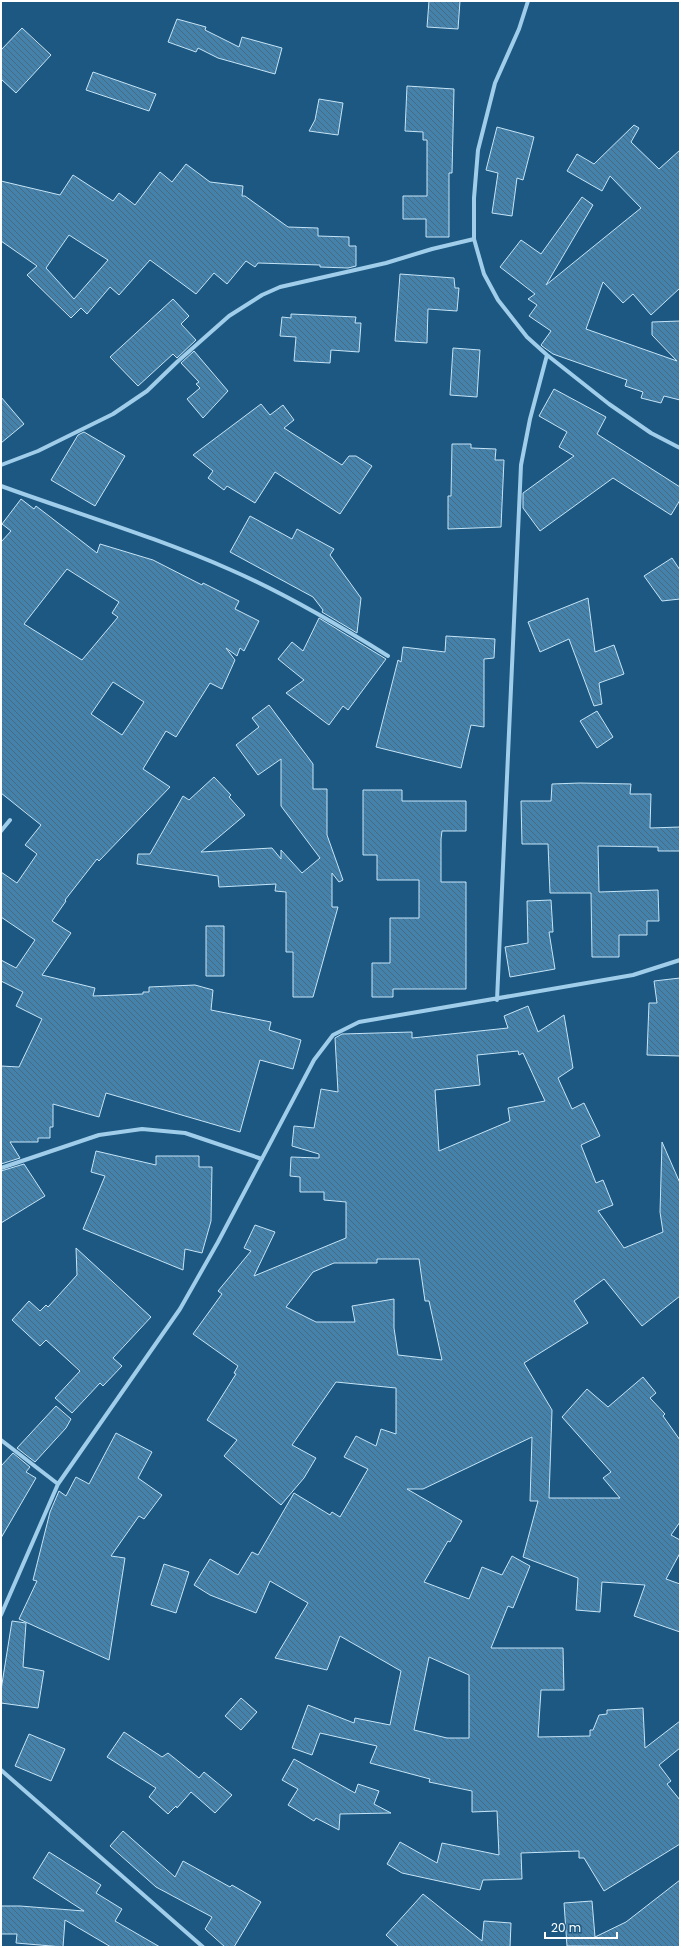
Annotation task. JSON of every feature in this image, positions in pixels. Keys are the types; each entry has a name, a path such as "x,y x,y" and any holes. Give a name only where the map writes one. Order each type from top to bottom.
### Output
{"street":[{"path":"528,1 519,29 495,83 478,150 474,198 474,239 484,274 498,300 526,337 621,412 651,433 680,448"},
{"path":"1,465 38,451 118,410 147,391 229,316 262,295 280,287 386,263 432,249 474,239"},
{"path":"497,1000 521,465 530,419 547,355"},
{"path":"1,486 146,536 232,570 336,623 388,656"},
{"path":"1,831 10,820"},
{"path":"1,1615 58,1484 180,1309 314,1060 333,1035 359,1022 411,1012 497,1000 633,975 680,960"},
{"path":"1,1168 99,1135 142,1129 185,1133 262,1159"},
{"path":"1,1440 58,1484"},
{"path":"1,1770 203,1947"}],"building":[{"path":"429,1 460,1 458,29 427,27"},
{"path":"177,19 206,27 205,30 239,47 242,37 282,48 275,74 218,58 198,48 196,52 168,42"},
{"path":"22,28 51,55 16,93 1,79 1,50"},
{"path":"93,72 156,94 149,111 86,90"},
{"path":"407,86 454,89 452,173 449,173 449,237 426,237 426,219 403,219 403,196 427,196 427,140 423,140 423,132 405,131"},
{"path":"319,99 343,103 338,135 309,131 315,120"},
{"path":"634,125 639,128 631,142 659,169 680,150 680,288 651,315 633,294 623,303 603,282 586,329 677,361 652,335 652,322 680,321 680,400 664,396 661,403 641,398 643,392 625,386 627,380 553,354 542,346 541,345 551,331 529,316 537,305 528,299 535,294 500,267 521,240 541,254 582,197 593,205 546,285 641,208 610,176 602,191 567,171 577,154 594,164"},
{"path":"497,127 534,137 523,180 517,178 512,216 492,213 498,173 486,170"},
{"path":"186,164 210,182 243,186 242,196 245,196 288,227 318,228 318,236 349,237 349,246 356,246 356,266 348,268 320,267 320,265 258,263 255,267 246,261 227,284 214,273 196,294 150,260 119,295 110,287 87,314 81,308 71,318 27,275 37,266 1,241 1,181 60,195 73,175 113,201 119,193 135,205 160,172 172,182","holes":["69,235 108,260 74,299 46,268"]},
{"path":"400,274 454,278 455,288 459,288 457,311 428,309 427,343 395,341"},
{"path":"173,299 189,316 181,324 196,340 177,358 173,354 138,386 110,357"},
{"path":"291,314 356,317 355,323 361,323 359,352 331,350 330,363 294,361 296,337 280,336 282,317 291,318"},
{"path":"453,348 480,350 477,397 450,395"},
{"path":"194,351 228,391 203,418 187,399 200,388 196,384 199,382 181,363"},
{"path":"554,389 606,417 597,434 680,487 680,500 671,515 613,478 540,531 523,508 523,493 574,456 559,447 567,432 539,416"},
{"path":"1,397 24,424 1,443"},
{"path":"261,404 270,415 283,405 294,420 284,428 342,465 349,456 356,456 372,466 340,514 275,472 255,503 227,486 224,490 208,478 213,471 193,455"},
{"path":"84,432 125,456 95,506 51,480 78,435"},
{"path":"452,444 471,444 471,448 496,449 495,460 504,460 501,527 448,529 448,496 451,496"},
{"path":"21,499 34,509 36,506 97,553 100,544 153,560 202,585 203,583 239,601 235,609 259,621 244,651 240,648 237,656 226,648 235,660 222,689 210,683 176,737 166,731 143,769 170,787 99,861 97,859 65,900 66,901 52,921 71,933 42,975 95,988 93,996 143,994 143,992 149,992 149,987 195,985 213,990 211,1010 271,1022 269,1030 301,1040 293,1069 260,1060 240,1132 106,1093 99,1117 53,1104 53,1127 50,1127 50,1138 38,1138 38,1142 10,1142 20,1158 1,1164 1,1066 19,1067 42,1019 16,1006 23,992 1,981 1,960 16,968 35,940 1,917 1,872 17,883 37,854 25,845 41,825 1,793 1,542 11,531 2,524","holes":["67,569 119,602 112,613 118,617 82,660 24,624","113,682 144,702 122,735 91,714"]},
{"path":"250,516 292,539 297,529 334,549 330,555 361,598 357,633 322,612 323,610 313,597 230,552"},
{"path":"672,558 680,570 680,599 662,601 644,576"},
{"path":"588,598 595,652 614,645 624,674 599,683 602,704 594,706 569,639 540,652 528,622"},
{"path":"319,618 386,659 348,710 343,706 329,725 286,693 304,680 278,659 292,642 303,651"},
{"path":"446,636 495,639 494,658 484,659 484,727 471,725 461,768 376,747 398,660 401,662 403,647 445,652"},
{"path":"269,705 313,764 313,789 327,789 327,835 343,880 339,882 332,873 332,907 338,907 313,997 293,997 293,952 286,952 286,892 275,891 276,884 219,887 218,876 137,864 138,854 150,854 183,796 189,800 214,777 231,795 229,797 245,815 201,852 272,848 281,859 281,850 302,873 320,858 281,806 281,759 258,775 236,745 259,727 252,718"},
{"path":"597,711 613,737 597,748 580,721"},
{"path":"552,784 631,784 630,794 651,794 650,828 680,827 680,851 658,851 658,847 598,846 599,892 658,890 659,921 647,921 647,935 619,935 619,957 592,957 591,893 550,893 548,844 522,844 521,801 551,801"},
{"path":"363,790 402,790 402,801 466,801 466,831 442,831 441,882 466,882 466,989 393,989 393,997 372,997 372,963 390,963 390,918 419,918 419,880 377,880 377,855 363,855"},
{"path":"551,900 553,932 549,932 555,969 510,977 505,947 528,943 527,901"},
{"path":"206,926 224,926 224,976 206,976"},
{"path":"680,978 680,1056 647,1055 649,1003 657,1003 654,981"},
{"path":"528,1006 538,1032 564,1015 573,1068 558,1078 572,1109 584,1103 600,1136 581,1145 596,1183 603,1180 613,1205 598,1211 624,1248 663,1232 660,1212 662,1142 680,1183 680,1296 642,1326 604,1279 574,1301 588,1323 524,1363 552,1410 549,1498 620,1498 603,1478 611,1472 562,1417 587,1389 608,1407 643,1377 656,1393 650,1398 665,1414 663,1416 680,1440 680,1522 671,1535 680,1540 680,1553 666,1579 680,1584 680,1632 634,1616 645,1585 602,1582 600,1612 576,1610 578,1578 523,1557 538,1501 530,1501 532,1437 423,1489 407,1489 462,1521 450,1542 448,1541 424,1582 469,1599 482,1567 502,1575 512,1556 530,1566 513,1608 508,1606 491,1648 563,1648 564,1690 541,1690 538,1737 590,1736 590,1730 593,1730 599,1715 607,1714 607,1710 643,1708 645,1748 680,1721 680,1748 659,1765 671,1781 667,1784 680,1800 680,1844 604,1891 584,1858 579,1858 579,1851 521,1853 522,1879 483,1880 480,1890 402,1873 387,1864 400,1842 437,1863 442,1843 499,1855 497,1811 472,1812 472,1791 429,1782 430,1779 370,1763 377,1746 320,1733 312,1755 292,1748 308,1705 354,1723 355,1718 390,1725 401,1671 340,1636 327,1670 275,1658 308,1603 270,1581 256,1613 210,1595 194,1585 210,1559 238,1575 252,1552 258,1555 294,1493 330,1515 332,1512 340,1517 368,1469 344,1457 356,1436 376,1446 381,1429 396,1434 396,1388 336,1382 292,1445 316,1458 304,1478 281,1505 224,1456 237,1440 207,1420 236,1374 234,1373 238,1366 193,1334 222,1294 218,1291 251,1251 244,1248 255,1225 275,1232 254,1276 346,1238 346,1202 324,1200 324,1192 300,1192 300,1177 290,1176 291,1157 319,1158 319,1154 292,1146 294,1126 314,1128 321,1089 338,1092 335,1038 342,1034 412,1032 412,1038 508,1028 504,1016","holes":["518,1051 519,1055 523,1053 545,1101 508,1108 510,1121 439,1151 435,1090 480,1085 477,1055","377,1259 419,1259 425,1301 429,1301 442,1360 398,1355 394,1328 394,1299 352,1306 355,1322 316,1322 286,1307 313,1272 334,1263 377,1263","429,1657 469,1675 469,1738 447,1738 414,1730"]},
{"path":"96,1151 156,1165 156,1156 199,1156 199,1167 212,1167 211,1221 202,1253 185,1249 183,1270 83,1229 105,1176 91,1172"},
{"path":"24,1164 45,1196 1,1223 1,1171"},
{"path":"76,1248 151,1317 113,1358 122,1366 103,1386 100,1383 72,1413 55,1398 80,1371 46,1340 40,1346 12,1320 29,1301 40,1311 46,1305 48,1307 77,1275"},
{"path":"56,1406 71,1419 66,1428 35,1462 17,1448"},
{"path":"116,1433 152,1452 138,1478 162,1495 144,1519 139,1516 111,1556 125,1558 109,1660 19,1619 37,1581 33,1580 50,1512 59,1491 66,1496 76,1477 89,1484"},
{"path":"13,1453 30,1467 26,1472 36,1478 1,1538 1,1466"},
{"path":"164,1564 189,1572 176,1613 151,1605"},
{"path":"12,1621 26,1623 23,1667 44,1671 38,1708 1,1703 1,1690"},
{"path":"241,1698 257,1712 241,1730 225,1716"},
{"path":"124,1732 162,1757 168,1753 199,1778 204,1772 232,1795 215,1813 191,1792 177,1808 176,1806 168,1814 149,1797 156,1788 107,1757"},
{"path":"29,1734 65,1749 51,1781 15,1766"},
{"path":"294,1759 355,1793 358,1784 379,1791 374,1804 391,1813 340,1814 339,1830 316,1818 314,1821 288,1805 298,1789 282,1780"},
{"path":"123,1831 175,1877 183,1861 230,1887 232,1885 261,1902 234,1947 225,1947 205,1929 212,1917 156,1887 110,1846"},
{"path":"49,1852 101,1885 96,1893 122,1909 115,1921 160,1947 111,1947 65,1920 63,1947 16,1943 17,1934 1,1934 1,1906 84,1911 33,1878"},
{"path":"680,1880 680,1947 567,1946 564,1903 592,1901 595,1937 626,1922"},
{"path":"423,1894 482,1941 484,1921 511,1923 510,1947 399,1947 386,1935"}]}
